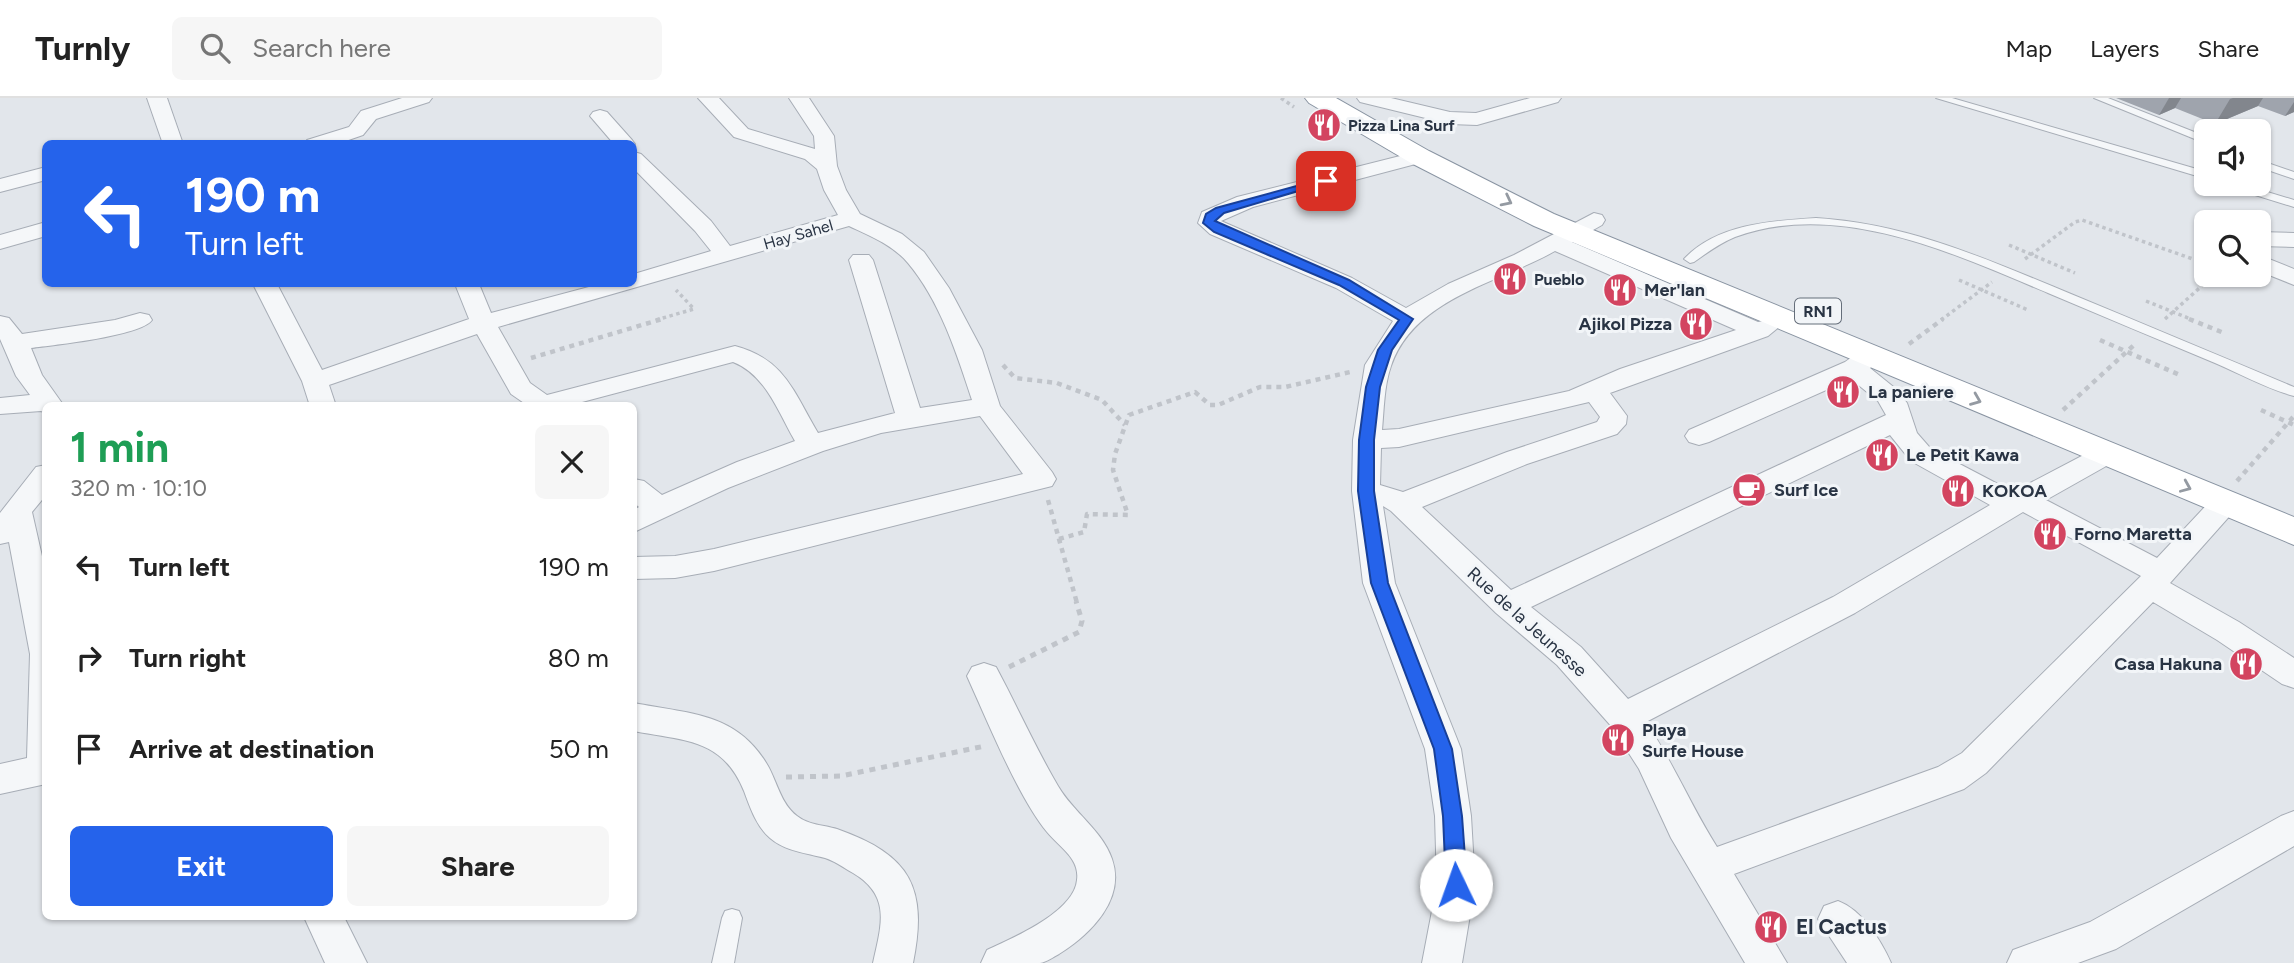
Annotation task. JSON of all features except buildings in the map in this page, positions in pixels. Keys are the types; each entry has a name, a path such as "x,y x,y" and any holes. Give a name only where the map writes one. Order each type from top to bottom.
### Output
{"highway":[{"name":"RN1","path":"1348,100 1420,158 1771,325 2107,454 2231,492 2294,504"},
{"name":"RN1","path":"1348,100 1446,151 1575,232 1690,259 1906,346 2231,492 2294,532"}],"street":[{"path":"158,98 165,140"},
{"path":"327,140 356,131 364,124 368,115 385,103 422,98"},
{"path":"708,98 741,133 811,155 827,166"},
{"name":"Hay Sahel","path":"637,280 851,218 835,190 827,166 824,136 799,98"},
{"path":"1348,100 1450,118 1477,119 1551,98"},
{"path":"600,116 619,140"},
{"path":"1407,319 1344,283 1209,223 1210,216 1245,202 1420,158"},
{"path":"637,162 703,226 725,254"},
{"path":"0,186 42,174"},
{"path":"637,568 675,567 714,560 1042,479 1003,432 987,406 970,350 937,288 910,250 851,218"},
{"path":"0,242 42,230"},
{"path":"1442,963 1456,885 1452,816 1443,749 1380,583 1366,491 1367,440 1373,387 1378,365 1394,335 1407,319 1456,289 1575,232"},
{"path":"2271,239 2294,240"},
{"path":"861,260 870,302 883,331 910,419"},
{"path":"2271,267 2294,278"},
{"path":"267,287 315,381 322,402"},
{"path":"468,287 482,323 506,365 520,388 537,402"},
{"path":"315,381 482,323 614,287"},
{"path":"48,402 29,376 8,333 107,329 140,320"},
{"path":"1367,440 1399,438 1577,397 1641,370 1771,325"},
{"path":"553,402 735,355 756,362 769,373 812,446"},
{"path":"1699,436 1862,362 1898,409 1908,442 1921,455 2018,502 2155,580 2294,675"},
{"path":"1401,504 1517,458 1607,428 1612,424 1614,416 1594,390"},
{"path":"0,405 42,404"},
{"path":"637,520 659,508 812,446 869,428 987,406"},
{"path":"1507,605 1901,419"},
{"path":"1624,717 1844,605 2018,502 2107,454"},
{"path":"42,479 9,523 42,640"},
{"path":"637,490 659,508"},
{"name":"Rue de la Jeunesse","path":"1366,491 1387,496 1401,504 1507,605 1569,656 1624,717 1653,761 1684,827 1767,963"},
{"path":"1709,867 1951,778 1974,763 2155,580 2231,492"},
{"path":"984,676 1013,741 1058,818 1093,858 1098,879 1094,896 1077,916 1043,944 1001,963"},
{"path":"637,718 713,732 739,749 756,778 771,814 782,826 796,836 836,845 875,864 890,878 902,915 893,963"},
{"path":"0,779 42,770"},
{"path":"2027,963 2102,936 2294,827"},
{"path":"1838,919 1871,963"},
{"path":"325,920 347,963"}],"lane":[{"path":"1941,98 2194,172"},
{"path":"2099,98 2194,136"},
{"path":"2271,167 2294,176"},
{"path":"2268,196 2294,204"},
{"path":"1690,259 1717,241 1742,231 1794,222 1861,223 1923,239 2007,271 2294,392"},
{"path":"723,963 733,918"}],"path":[{"path":"1906,346 2075,222 2082,220 2194,259"},
{"path":"2009,245 2075,274"},
{"path":"506,365 694,309 661,274"},
{"path":"1959,280 2028,310"},
{"path":"2146,301 2224,333"},
{"path":"2100,340 2182,376"},
{"path":"970,350 994,356 1015,378 1057,383 1102,400 1125,425"},
{"path":"1059,539 1084,531 1087,514 1096,512 1109,518 1128,515 1113,470 1115,454 1129,415 1195,392 1210,405 1218,405 1260,387 1285,387 1378,365"},
{"path":"2261,410 2291,423"},
{"path":"2231,492 2291,423 2294,416"},
{"path":"984,676 1026,660 1079,632 1082,621 1042,479"},
{"path":"756,778 841,776 1013,741"}],"place":[{"name":"Pizza Lina Surf","path":"1324,125"},
{"name":"Pueblo","path":"1510,279"},
{"name":"Mer'lan","path":"1620,290"},
{"name":"Ajikol Pizza","path":"1696,324"},
{"name":"La paniere","path":"1843,392"},
{"name":"Le Petit Kawa","path":"1882,455"},
{"name":"Surf Ice","path":"1749,490"},
{"name":"KOKOA","path":"1958,491"},
{"name":"Forno Maretta","path":"2050,534"},
{"name":"Casa Hakuna","path":"2246,664"},
{"name":"Playa Surfe House","path":"1618,740"},
{"name":"El Cactus","path":"1771,927"}],"route":[{"path":"1326,181 1245,202 1210,216 1209,223 1344,283 1407,319 1394,335 1378,365 1367,440 1366,491 1380,583 1443,749 1452,816 1456,885"}]}
